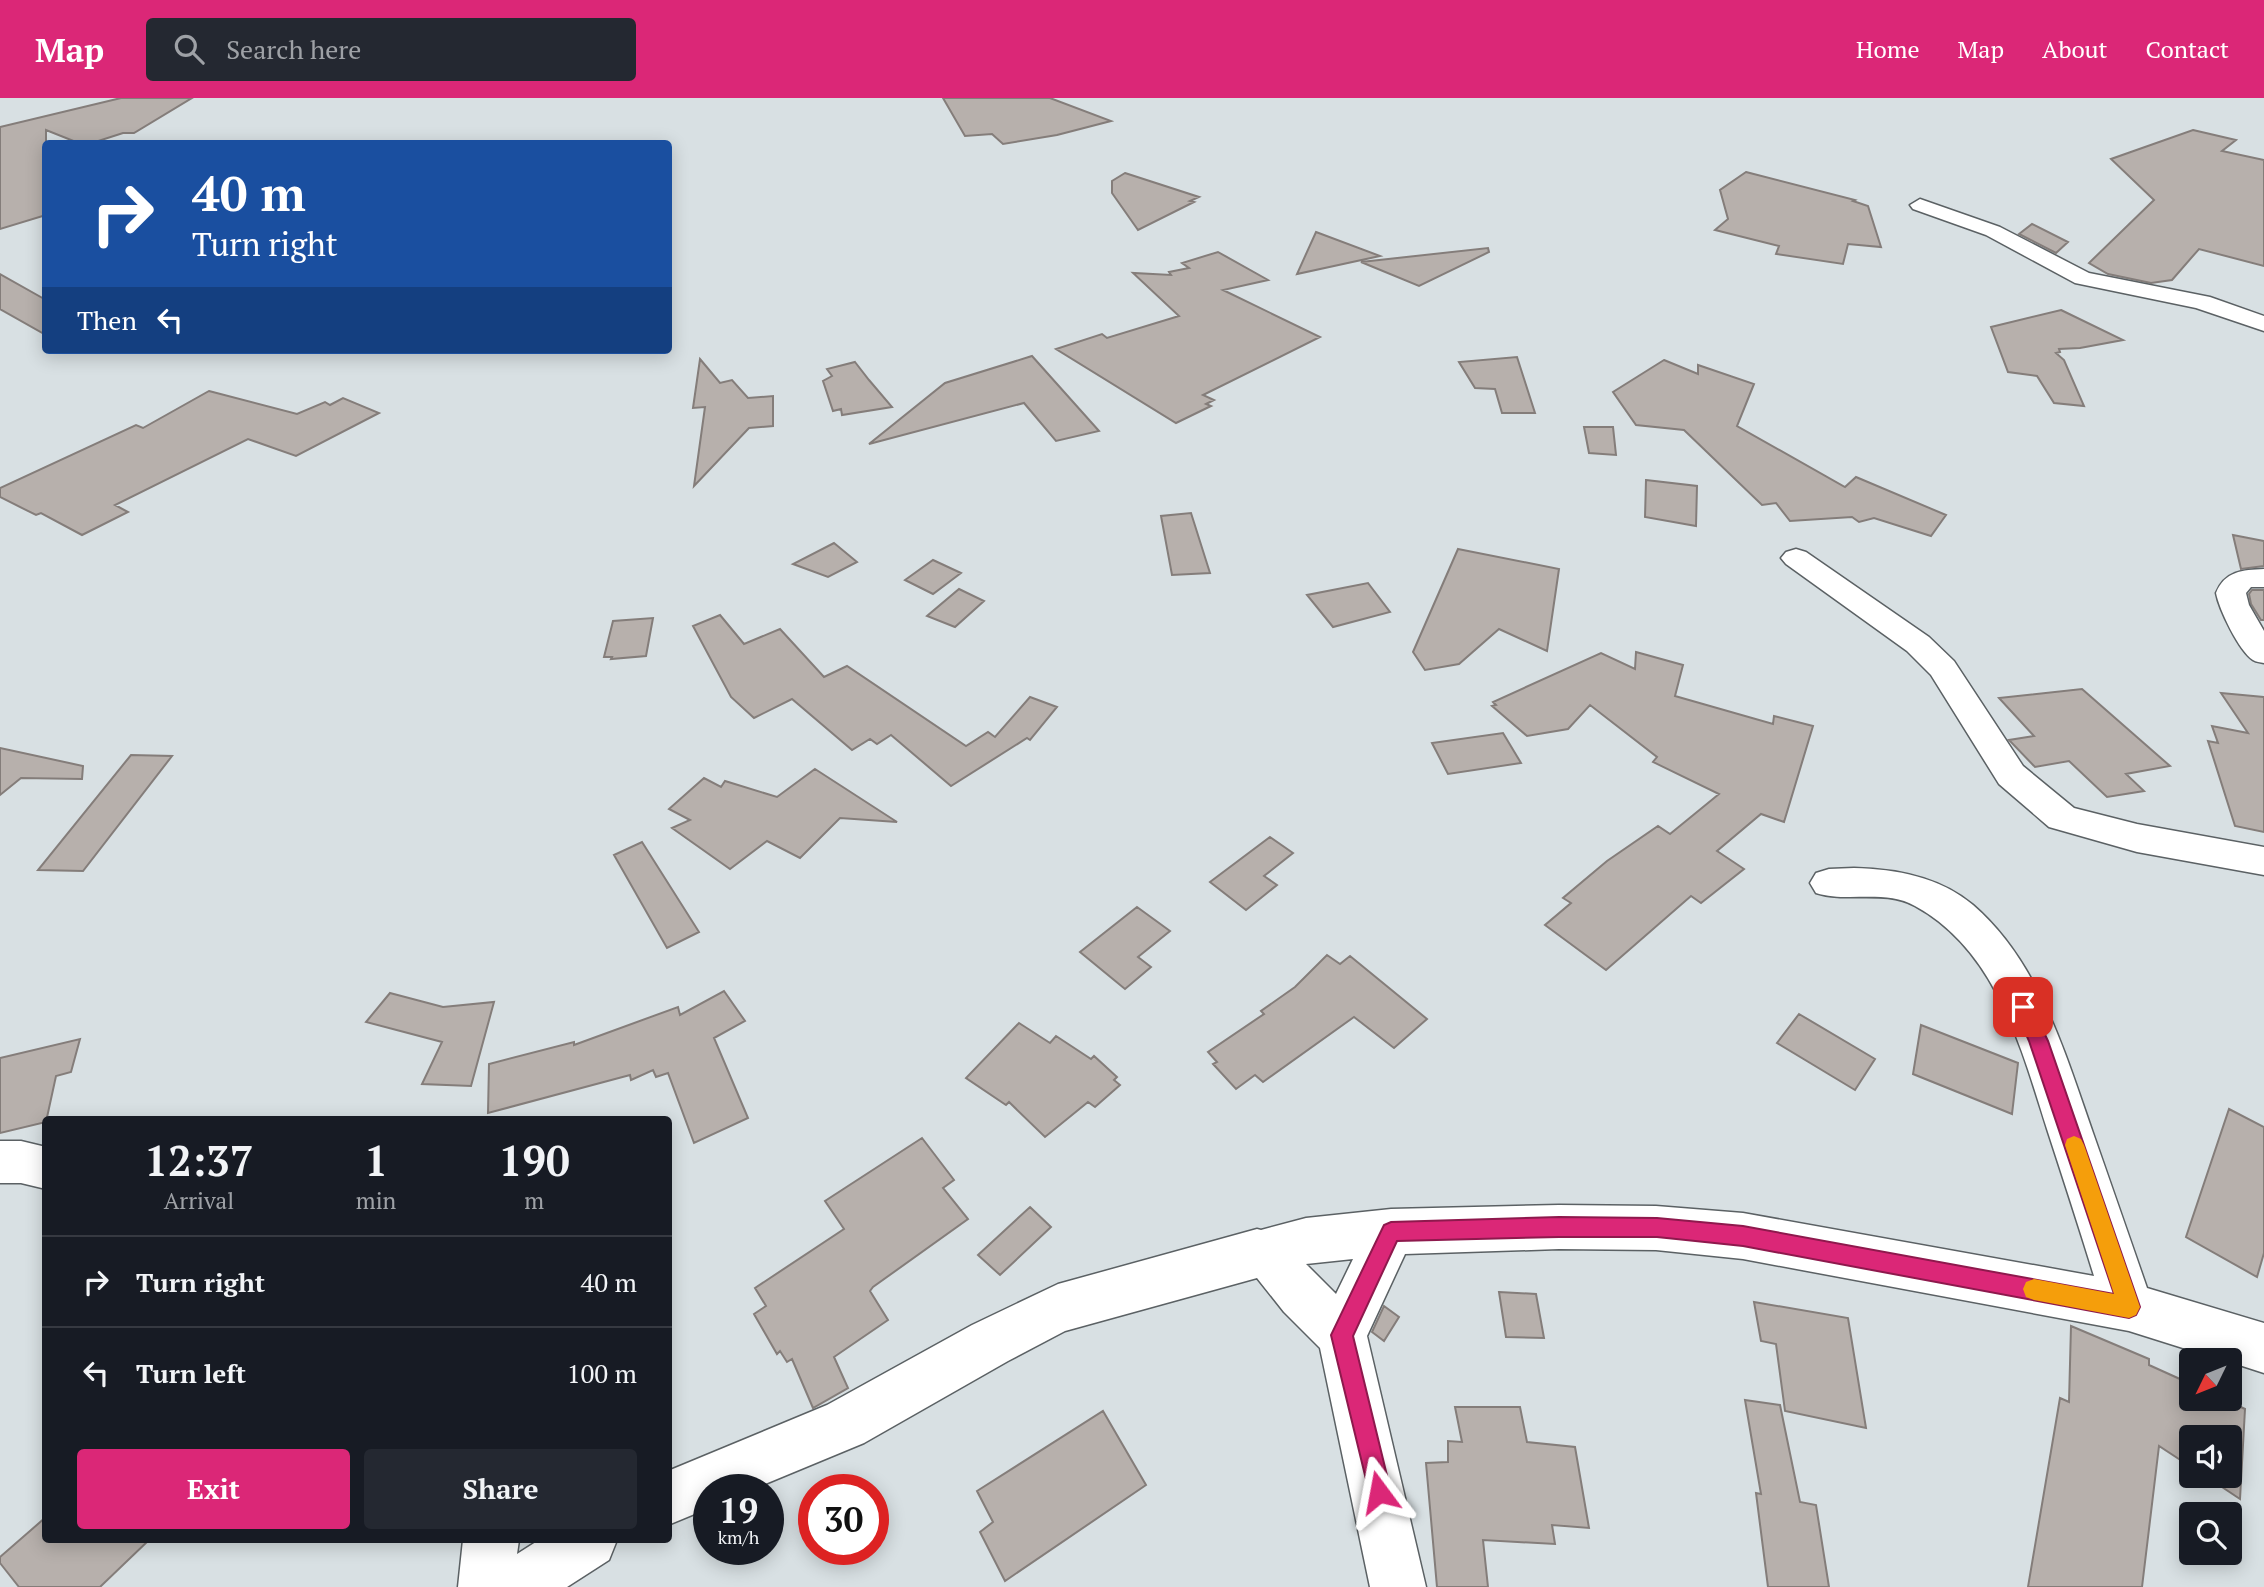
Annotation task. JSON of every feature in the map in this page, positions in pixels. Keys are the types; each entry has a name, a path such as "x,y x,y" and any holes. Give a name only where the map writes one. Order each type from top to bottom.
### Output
{"street":[{"path":"1920,205 1993,231 2083,278 2202,302 2264,324"},
{"path":"1796,558 1918,644 1943,667 2011,775 2062,818 2137,838 2264,861"},
{"path":"2264,578 2245,578 2233,588 2231,596 2235,612 2264,653"},
{"path":"1829,883 1885,883 1929,895 1969,922 1990,948 2012,985 2039,1041 2129,1307"},
{"path":"0,1162 21,1162 42,1167"},
{"path":"672,1496 845,1424 990,1343 1058,1309 1257,1252 1306,1241 1391,1232 1546,1227 1657,1228 1743,1236 2129,1307 2264,1348"},
{"path":"1342,1335 1391,1232"},
{"path":"1257,1252 1271,1258 1301,1295 1342,1335 1398,1587"},
{"path":"486,1587 491,1543"},
{"path":"517,1587 584,1543"}],"building":[{"path":"121,98 192,98 134,133 123,133 101,140 71,140 46,130 46,140 42,140 42,216 0,229 0,127"},
{"path":"943,98 1050,98 1111,121 1057,135 1003,144 992,134 965,136"},
{"path":"2193,130 2236,140 2222,151 2264,160 2264,266 2199,249 2172,280 2151,283 2108,274 2089,263 2154,200 2111,159"},
{"path":"1746,172 1855,200 1853,201 1868,206 1881,247 1848,244 1843,264 1776,254 1779,246 1715,230 1728,219 1720,190"},
{"path":"1125,173 1199,197 1138,230 1112,193 1112,181"},
{"path":"2032,224 2068,242 2056,253 2019,234"},
{"path":"1316,232 1380,256 1297,274"},
{"path":"1488,248 1489,252 1419,286 1361,262"},
{"path":"1218,252 1268,280 1223,290 1320,337 1203,395 1214,400 1206,404 1211,406 1176,423 1056,349 1102,334 1107,338 1179,316 1133,273 1171,275 1169,272 1189,268 1182,263"},
{"path":"0,274 42,298 42,333 0,309"},
{"path":"2061,310 2123,340 2059,349 2060,352 2056,353 2064,360 2084,406 2054,403 2037,376 2008,372 1991,327"},
{"path":"1032,356 1099,431 1056,441 1024,403 869,444 945,383"},
{"path":"1517,357 1535,413 1502,413 1495,389 1475,388 1459,362"},
{"path":"700,359 720,383 732,380 748,398 773,396 773,426 749,428 694,486 705,407 693,408"},
{"path":"1664,360 1698,374 1698,365 1754,384 1737,426 1845,487 1856,477 1946,515 1931,536 1874,518 1859,522 1852,517 1790,521 1776,503 1762,505 1684,430 1636,425 1613,392"},
{"path":"855,362 892,407 842,415 841,409 833,411 823,381 832,376 827,369"},
{"path":"209,391 297,414 325,402 330,405 343,398 379,413 296,456 248,439 115,505 128,512 82,535 41,513 36,515 0,497 0,488 136,425 143,428"},
{"path":"1584,427 1613,427 1616,455 1589,453"},
{"path":"1646,480 1697,486 1696,526 1645,517"},
{"path":"1191,513 1210,573 1172,575 1161,516"},
{"path":"2233,535 2264,541 2264,566 2241,569"},
{"path":"834,543 857,562 828,577 793,564"},
{"path":"1458,549 1559,569 1547,651 1499,629 1459,664 1425,670 1413,652"},
{"path":"933,560 961,573 933,594 905,580"},
{"path":"1368,583 1390,612 1333,627 1307,595"},
{"path":"959,589 984,601 955,627 927,616"},
{"path":"2252,590 2264,590 2264,620 2261,620 2251,604 2249,594"},
{"path":"720,615 744,644 780,629 824,677 847,666 966,746 988,732 995,737 1030,697 1057,707 1030,740 1027,738 951,786 891,735 877,744 870,739 852,750 792,699 754,718 731,697 693,626"},
{"path":"653,618 646,656 611,659 612,657 604,657 613,621"},
{"path":"1636,652 1683,665 1675,696 1773,724 1774,716 1813,726 1784,822 1761,814 1717,851 1744,869 1701,903 1691,896 1606,970 1545,925 1571,903 1563,898 1607,861 1658,826 1670,834 1719,794 1653,762 1657,757 1590,705 1568,729 1527,736 1492,706 1496,705 1493,702 1601,653 1635,669"},
{"path":"2082,689 2170,766 2126,774 2144,791 2107,797 2069,761 2035,767 2009,740 2034,736 1999,698"},
{"path":"2221,693 2264,697 2264,832 2235,826 2208,741 2218,743 2212,726 2248,733"},
{"path":"1503,733 1521,763 1448,774 1432,743"},
{"path":"0,748 83,766 82,779 21,778 0,795"},
{"path":"131,755 172,756 83,871 38,870"},
{"path":"815,769 897,822 840,818 800,858 767,841 730,869 672,828 690,820 669,809 704,778 721,787 725,781 777,797"},
{"path":"1270,837 1293,853 1264,876 1277,885 1246,910 1210,882"},
{"path":"642,842 699,932 667,948 614,855"},
{"path":"1137,907 1170,931 1138,957 1151,967 1125,989 1080,952"},
{"path":"1327,955 1340,964 1350,956 1427,1019 1394,1048 1354,1017 1263,1082 1255,1075 1236,1089 1213,1064 1217,1062 1208,1052 1264,1014 1261,1011 1295,987"},
{"path":"724,991 745,1021 714,1038 748,1118 694,1143 668,1073 656,1077 653,1070 631,1080 630,1075 488,1113 489,1064 574,1042 574,1045 678,1007 680,1015"},
{"path":"390,993 443,1007 494,1002 471,1086 422,1084 442,1042 366,1022"},
{"path":"1799,1014 1875,1059 1855,1090 1777,1043"},
{"path":"1019,1023 1050,1043 1056,1036 1091,1059 1094,1056 1117,1077 1114,1080 1120,1085 1095,1107 1088,1102 1045,1137 1009,1102 1006,1105 966,1078"},
{"path":"1921,1025 2018,1063 2012,1114 1913,1074"},
{"path":"80,1039 71,1072 56,1076 47,1116 42,1116 42,1123 0,1133 0,1058"},
{"path":"2229,1109 2264,1127 2264,1253 2257,1277 2186,1237"},
{"path":"922,1138 954,1180 943,1188 968,1219 873,1287 870,1291 888,1320 834,1357 848,1388 813,1408 792,1359 787,1362 780,1351 777,1354 754,1314 766,1306 755,1288 844,1229 825,1201"},
{"path":"1030,1207 1051,1227 1000,1275 978,1255"},
{"path":"1499,1292 1536,1294 1544,1338 1506,1337"},
{"path":"1754,1302 1848,1318 1866,1428 1785,1411 1776,1344 1761,1341"},
{"path":"1384,1306 1399,1317 1384,1341 1372,1332"},
{"path":"2071,1326 2149,1359 2149,1365 2179,1379 2179,1411 2245,1409 2242,1463 2242,1425 2179,1425 2179,1459 2159,1446 2142,1587 2028,1587 2060,1398 2069,1402"},
{"path":"1745,1400 1780,1405 1800,1502 1816,1505 1829,1587 1768,1587 1756,1493 1761,1494"},
{"path":"1455,1407 1520,1407 1527,1442 1575,1447 1589,1528 1552,1525 1555,1544 1483,1540 1488,1587 1437,1587 1426,1463 1448,1462 1448,1441 1462,1442"},
{"path":"1103,1411 1146,1485 1005,1581 980,1532 993,1522 977,1491"},
{"path":"2224,1488 2241,1488 2240,1499"},
{"path":"42,1520 42,1543 146,1543 100,1587 19,1587 0,1563 0,1557"}],"slow traffic":[{"path":"2034,1289 2129,1307 2074,1145"}],"route":[{"path":"1379,1492 1342,1335 1391,1232 1559,1227 1657,1228 1743,1236 2129,1307 2039,1041 2023,1007"}]}
